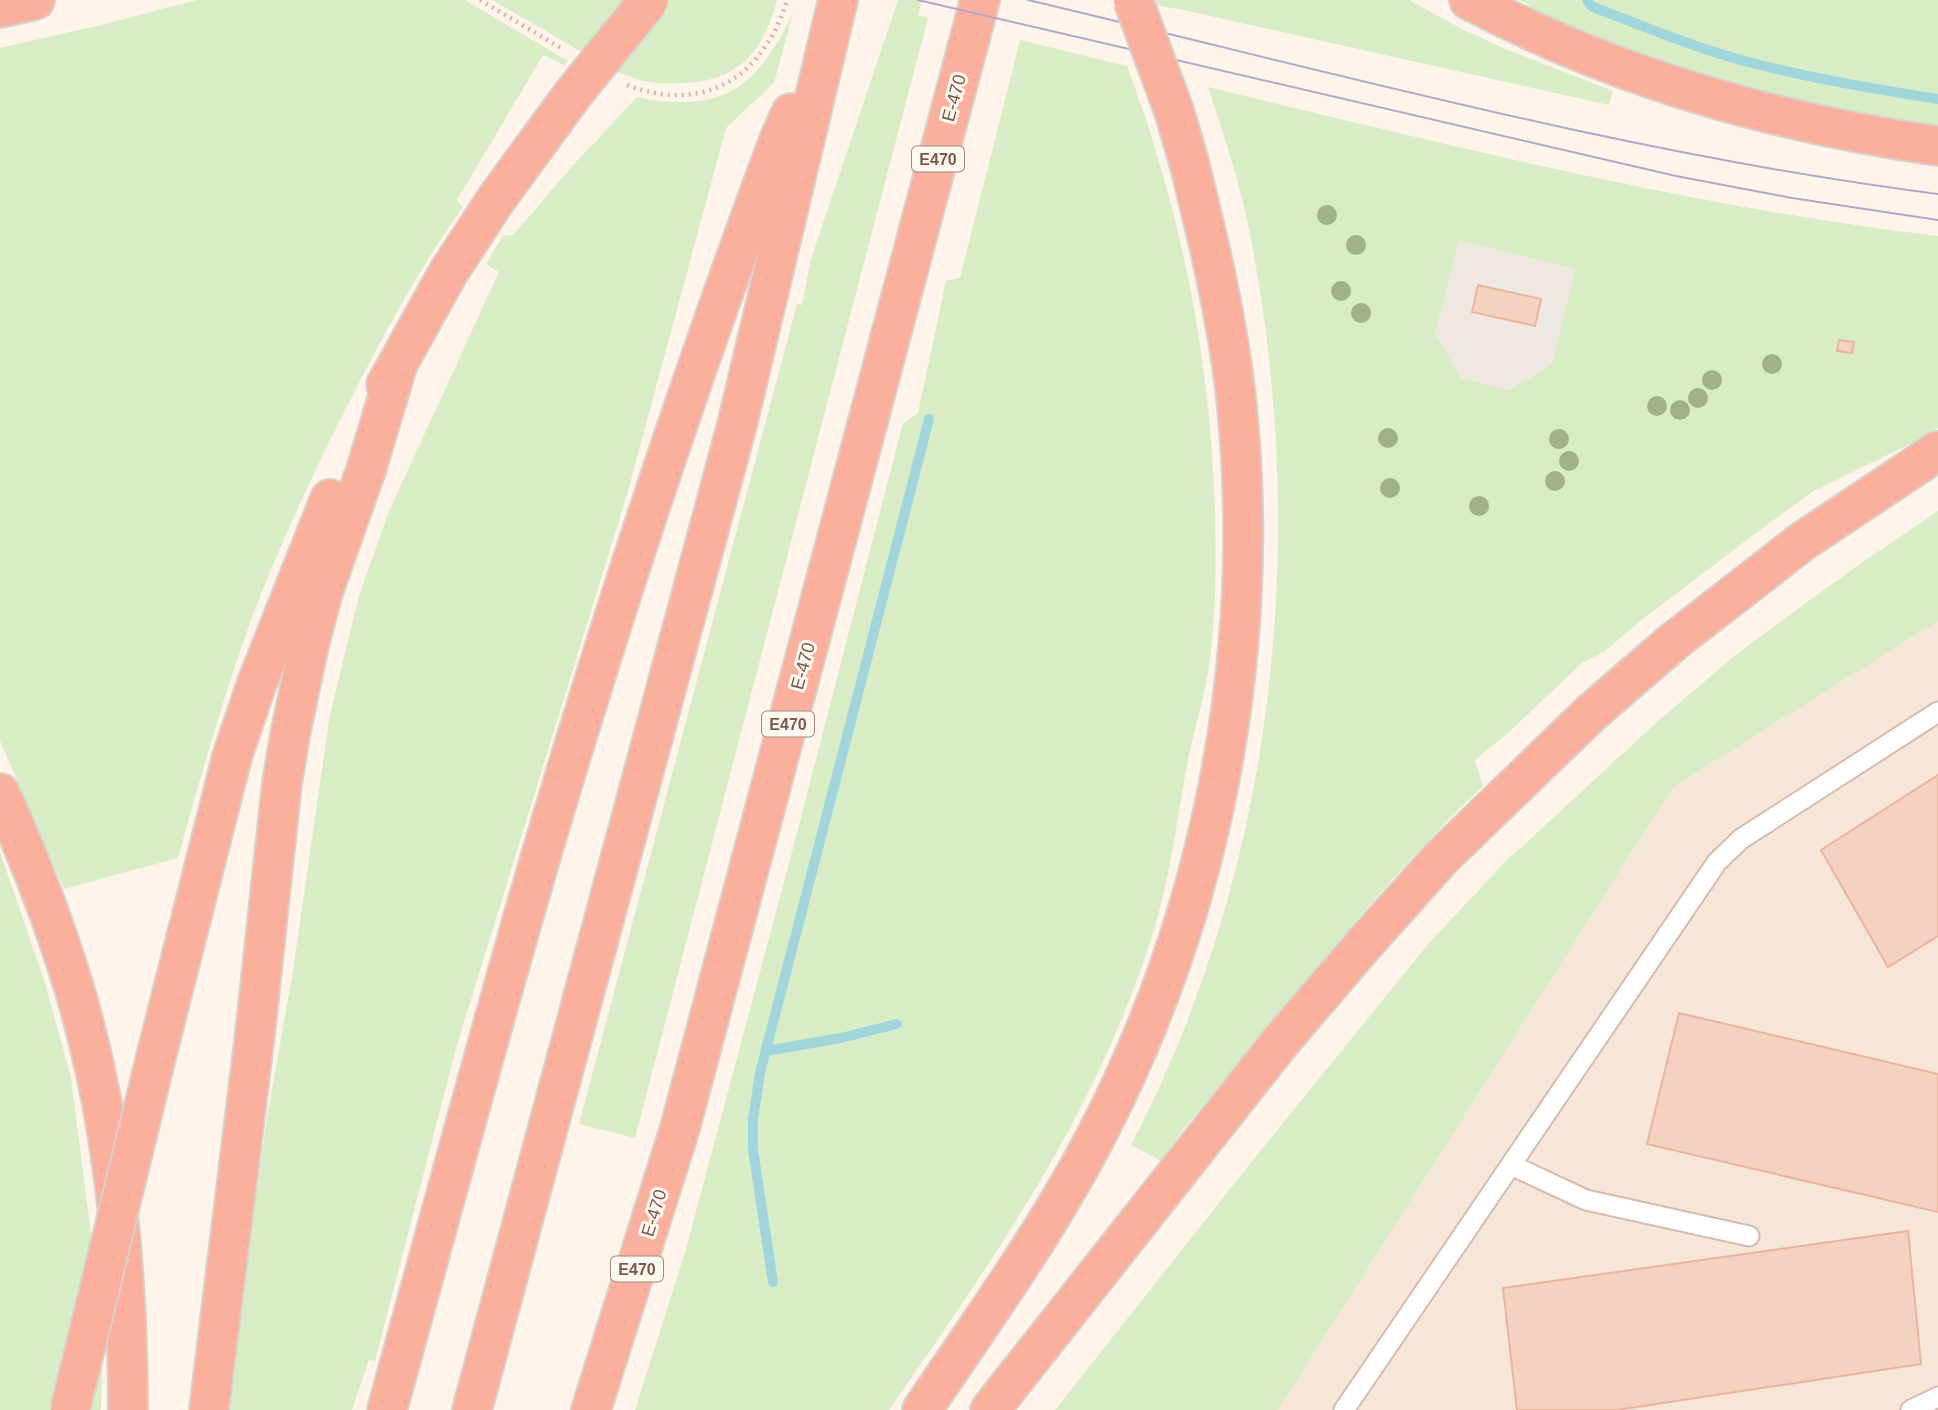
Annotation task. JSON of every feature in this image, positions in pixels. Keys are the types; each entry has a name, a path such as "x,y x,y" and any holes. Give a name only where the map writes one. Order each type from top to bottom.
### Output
{"highway":[{"path":"0,8 35,0"},
{"path":"70,1410 211,834 246,715 298,575 332,495 398,363 448,273 497,198 589,73 649,0"},
{"name":"E-470","path":"591,1410 684,1115 981,0"},
{"path":"922,1410 1059,1201 1112,1104 1149,1021 1177,944 1198,872 1219,787 1233,702 1241,618 1242,468 1226,324 1214,262 1189,162 1133,0"},
{"path":"1469,0 1590,55 1703,95 1807,123 1938,146"},
{"path":"387,1410 543,850 625,586 681,415 765,176 833,17"},
{"path":"472,1410 737,425 833,17"},
{"path":"209,1410 255,1034 282,783 291,730 323,592 366,470 398,363"},
{"path":"990,1410 1290,1031 1442,857 1591,713 1682,634 1802,541 1938,451"},
{"path":"0,793 42,893 65,960 101,1104 113,1185 124,1295 128,1410"}],"lane":[{"path":"1351,1408 1511,1165 1717,862 1741,839 1938,712"},
{"path":"1511,1165 1586,1200 1749,1236"},
{"path":"1911,1410 1938,1397"}],"shaded area":[{"path":"1459,241 1575,269 1552,364 1509,390 1462,378 1435,334"},
{"path":"1938,621 1938,1410 1278,1410 1673,787"}],"green space":[{"path":"197,0 465,0 568,61 564,65 543,55 457,200 463,207 406,296 327,446 287,532 251,620 212,738 178,858 64,889 0,741 0,48"},
{"path":"492,0 777,0 765,34 747,59 735,69 705,81 660,83 621,73"},
{"path":"898,0 922,0 918,15 928,18 635,1138 579,1124 797,304 802,305 811,259"},
{"path":"1124,0 1409,0 1508,50 1613,91 1609,105 1179,9"},
{"path":"1518,0 1938,0 1938,127 1808,103 1705,76 1529,12 1530,5"},
{"path":"793,13 774,83 726,128 628,491 457,1045 375,1361 369,1360 352,1410 228,1410 267,1118 293,971 330,714 359,596 389,511 499,272 486,264 503,236 513,235 637,97 662,101 707,100 740,86 753,75 775,47"},
{"path":"1020,40 1127,66 1163,176 1178,232 1200,344 1215,516 1213,629 1207,679 1189,753 1167,878 1154,930 1116,1032 1072,1124 998,1249 889,1410 635,1410 686,1249 903,423 918,413 946,281 960,278"},
{"path":"1208,87 1480,152 1662,191 1846,224 1938,236 1938,428 1814,491 1644,618 1605,651 1582,663 1508,733 1475,760 1483,786 1442,826 1365,911 1182,1131 1161,1161 1131,1145 1180,1038 1220,927 1249,813 1268,697 1277,580 1277,462 1267,345 1245,211","holes":["1459,241 1575,269 1552,364 1509,390 1462,378 1435,334"]},
{"path":"1938,511 1938,621 1673,787 1278,1410 1055,1410 1429,943 1502,865 1658,721 1738,653 1851,570"},
{"path":"0,852 46,986 71,1078 96,1272 102,1369 101,1410 0,1410"}],"building":[{"path":"1478,285 1541,299 1535,326 1472,312"},
{"path":"1839,340 1854,342 1852,353 1837,351"},
{"path":"1938,775 1938,936 1888,967 1821,850"},
{"path":"1679,1013 1938,1074 1938,1212 1647,1144"},
{"path":"1908,1231 1921,1364 1617,1410 1517,1410 1503,1288"}],"waterway":[{"path":"1587,0 1591,6 1633,23 1742,60 1829,80 1938,99"},
{"path":"773,1282 753,1150 753,1119 760,1073 929,419"},
{"path":"766,1051 841,1038 897,1024"}],"tram line":[{"path":"918,0 1676,176 1792,198 1938,220"},
{"path":"1028,0 1594,134 1708,157 1938,194"}]}
